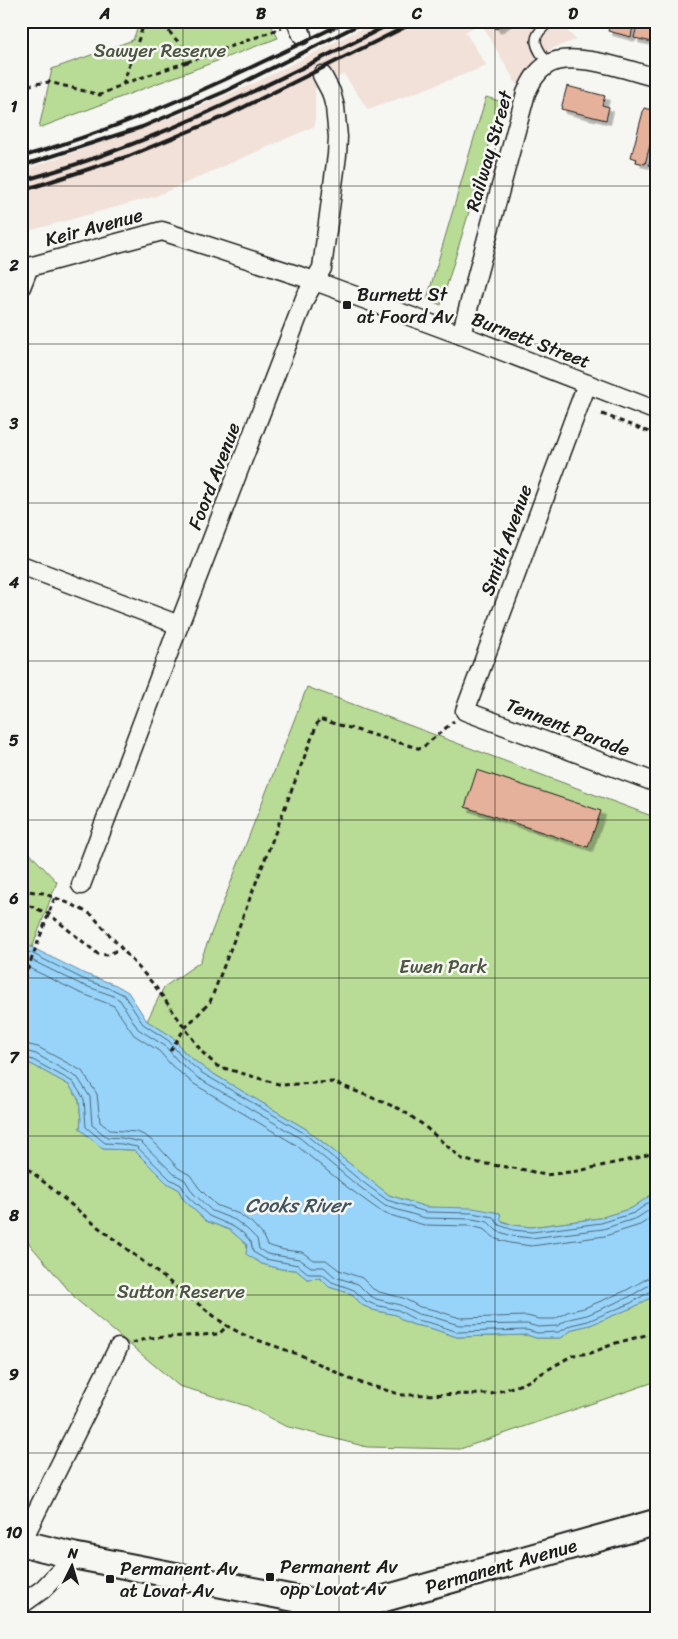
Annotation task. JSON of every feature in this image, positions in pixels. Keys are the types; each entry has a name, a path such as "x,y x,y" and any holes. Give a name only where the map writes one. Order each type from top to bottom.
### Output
{"main road":[{"name":"Permanent Avenue","path":"21,1543 76,1556 313,1602 347,1606 364,1604 657,1522"}],"street":[{"path":"548,64 566,59 586,60 657,78"},
{"name":"Railway Street","path":"460,335 526,93 533,77 548,64"},
{"name":"Foord Avenue","path":"81,885 305,298 322,268 338,136 335,107 331,92 322,75"},
{"name":"Burnett Street","path":"162,231 315,281 657,411"},
{"name":"Keir Avenue","path":"21,287 29,267 162,231"},
{"name":"Smith Avenue","path":"465,711 587,384"},
{"path":"21,565 179,626"},
{"name":"Tennent Parade","path":"465,711 657,783"},
{"path":"21,1543 118,1348"},
{"path":"21,1605 43,1589 76,1556"}],"lane":[{"path":"548,64 538,50 535,36 540,29 551,21"}],"path":[{"path":"123,84 145,21"},
{"path":"160,21 180,44 186,62"},
{"path":"21,89 22,86 49,82 100,95 123,84 275,32 272,21"},
{"path":"602,414 657,435"},
{"path":"170,1051 185,1028 210,1002 319,719 421,750 465,711"},
{"path":"21,890 56,897 92,915 155,986 202,1052 217,1066 282,1085 333,1082 400,1109 422,1124 462,1159 473,1162 526,1170 545,1175 588,1169 657,1152"},
{"path":"21,987 56,897"},
{"path":"21,902 49,914 98,954 107,955 122,948"},
{"path":"21,1163 98,1228 227,1326 246,1336 303,1356 352,1380 402,1395 491,1394 525,1382 573,1355 591,1353 616,1343 657,1332"},
{"path":"118,1348 149,1338 219,1334 227,1326"}],"shaded area":[{"path":"376,21 577,21 565,28 576,40 553,48 527,70 517,85 481,23 465,32 487,66 368,110 344,74 315,89 315,126 156,196 21,233 21,171 177,116 257,82"}],"green space":[{"name":"Sawyer Reserve","path":"140,21 269,21 278,38 39,128 52,69 133,40"},
{"path":"486,97 502,102 441,305 427,299"},
{"name":"Ewen Park","path":"307,687 657,818 657,1191 632,1208 600,1218 531,1227 513,1225 500,1220 500,1213 426,1207 389,1195 306,1129 205,1069 184,1052 173,1037 147,1021 164,987 200,962"},
{"path":"21,844 57,882 32,948 21,942"},
{"name":"Sutton Reserve","path":"21,1061 31,1064 69,1085 79,1100 80,1129 103,1149 134,1150 167,1183 178,1189 184,1200 206,1221 230,1230 247,1245 247,1254 262,1264 281,1269 296,1270 307,1279 320,1278 329,1287 352,1294 362,1305 373,1310 396,1315 414,1325 457,1337 527,1335 536,1338 561,1338 573,1329 590,1325 634,1307 657,1294 657,1381 460,1449 367,1447 285,1426 247,1406 179,1386 77,1300 21,1234"}],"water":[{"name":"Cooks River","path":"21,942 85,974 116,985 128,992 147,1021 173,1037 184,1052 205,1069 306,1129 389,1195 426,1207 473,1208 500,1213 501,1221 513,1225 531,1227 600,1218 632,1208 657,1191 657,1294 634,1307 590,1325 573,1329 561,1338 536,1338 527,1335 457,1337 414,1325 396,1315 373,1310 362,1305 352,1294 329,1287 320,1278 307,1279 296,1270 281,1269 262,1264 246,1254 247,1245 230,1230 206,1221 184,1200 178,1189 167,1183 134,1150 103,1149 80,1129 79,1100 69,1085 31,1064 21,1061"}],"building":[{"path":"491,21 508,21 496,29"},
{"path":"611,21 634,21 631,37 608,31"},
{"path":"638,21 657,21 657,43 634,38"},
{"path":"567,86 605,96 602,105 609,107 606,120 561,109"},
{"path":"644,108 657,111 657,119 645,164 636,162 637,159 631,157"},
{"path":"657,135 657,167 649,165"},
{"path":"477,770 601,811 588,847 465,807"}],"railway":[{"path":"21,157 64,144 147,113 227,79 347,21"},
{"path":"21,166 142,127 224,92 366,21"},
{"path":"21,181 70,166 165,131 259,89 396,21"},
{"path":"21,191 129,156 228,115 417,21"}],"place":[{"name":"Burnett St at Foord Av","path":"347,305"},
{"name":"Permanent Av opp Lovat Av","path":"270,1577"},
{"name":"Permanent Av at Lovat Av","path":"110,1579"}]}
